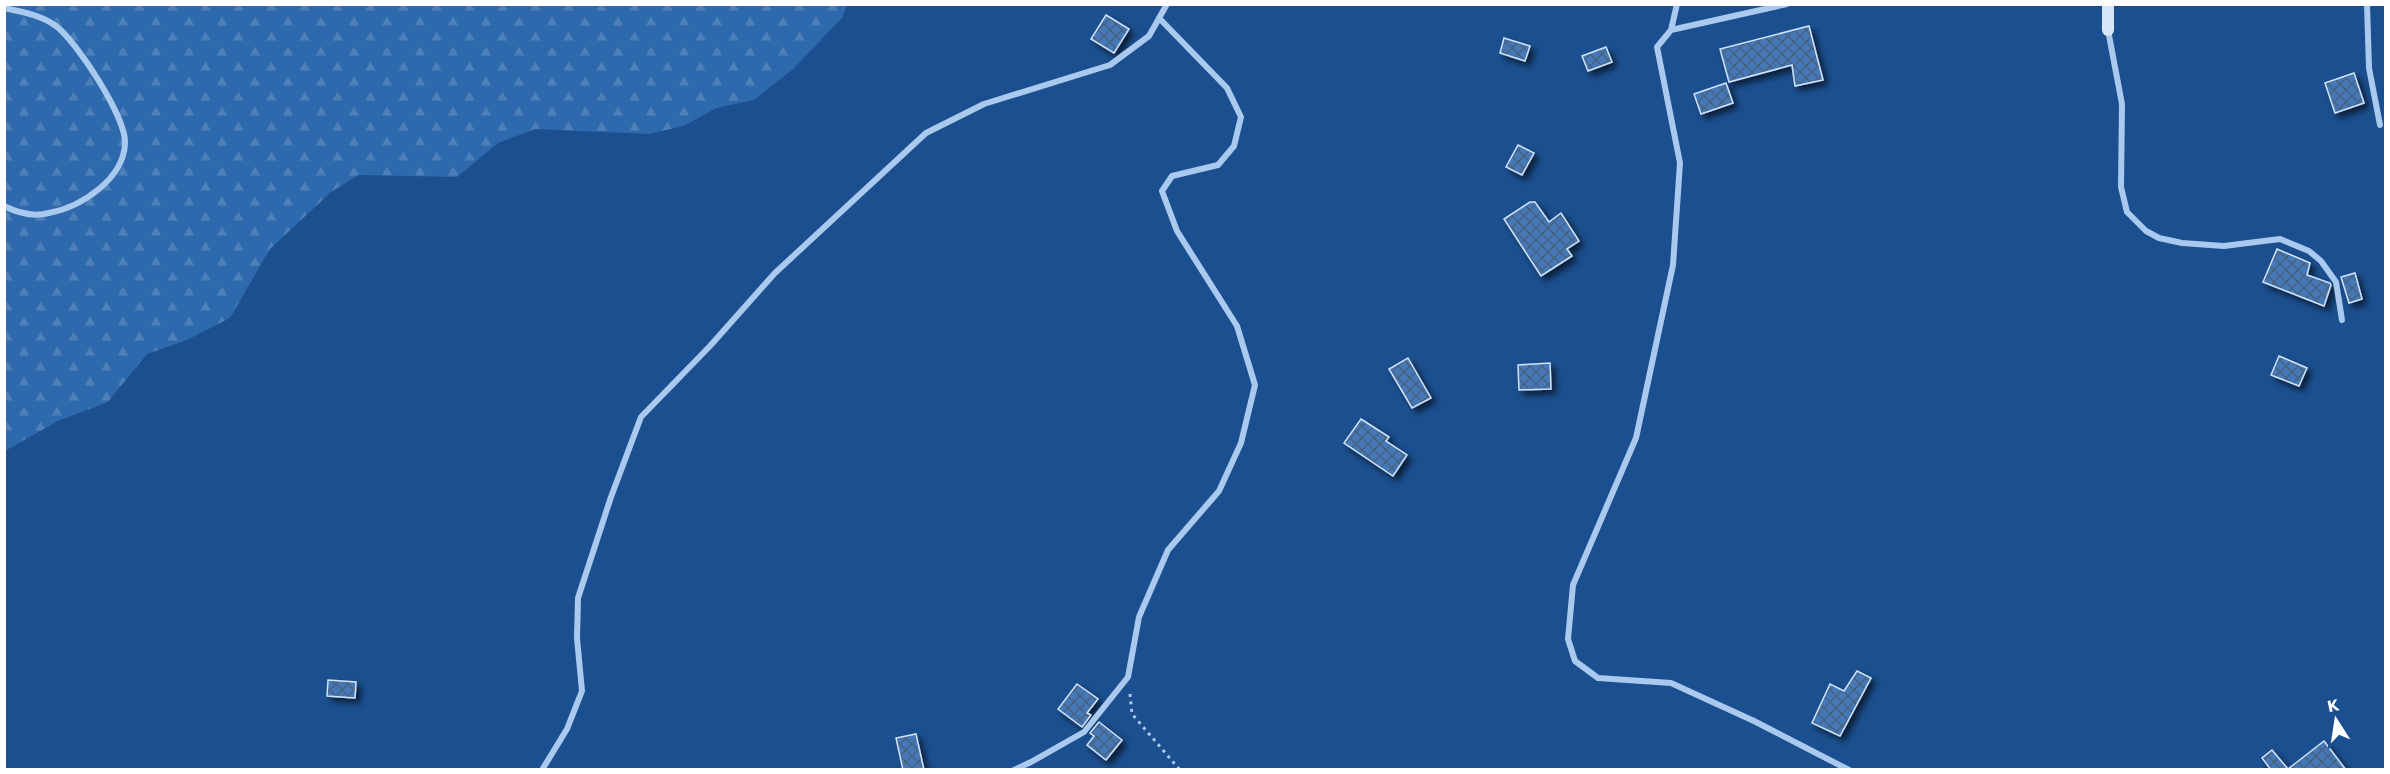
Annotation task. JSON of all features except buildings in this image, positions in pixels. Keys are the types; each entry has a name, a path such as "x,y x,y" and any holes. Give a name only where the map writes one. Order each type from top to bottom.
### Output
{"street":[{"path":"542,770 567,729 582,690 577,638 578,598 611,496 641,417 710,346 775,273 926,133 984,104 1110,64 1149,36 1167,4"},
{"path":"1677,4 1671,30 1657,47 1680,163 1673,265 1635,438 1573,585 1568,639 1575,661 1598,678 1671,683 1754,721 1849,770"},
{"path":"1671,30 1787,4"},
{"path":"2108,4 2108,30 2122,104 2121,187 2127,212 2146,231 2159,238 2201,246 2280,239 2309,250 2332,274 2336,282 2342,320"},
{"path":"2367,4 2369,68 2380,125"},
{"path":"4,8 44,18 69,37 115,109 125,144 118,167 94,193 82,201 68,208 42,214 24,213 4,206"},
{"path":"1014,770 1084,732 1128,678 1138,617 1168,550 1219,491 1241,442 1255,385 1237,326 1177,231 1162,190 1172,176 1218,165 1234,146 1241,117 1227,88 1159,18"}],"path":[{"path":"1128,678 1132,714 1180,770"}],"green space":[{"path":"5,5 847,5 842,18 793,69 754,100 716,108 684,126 649,134 535,129 498,143 457,177 359,175 331,192 270,249 230,318 187,340 147,354 108,402 58,421 5,451"}]}
